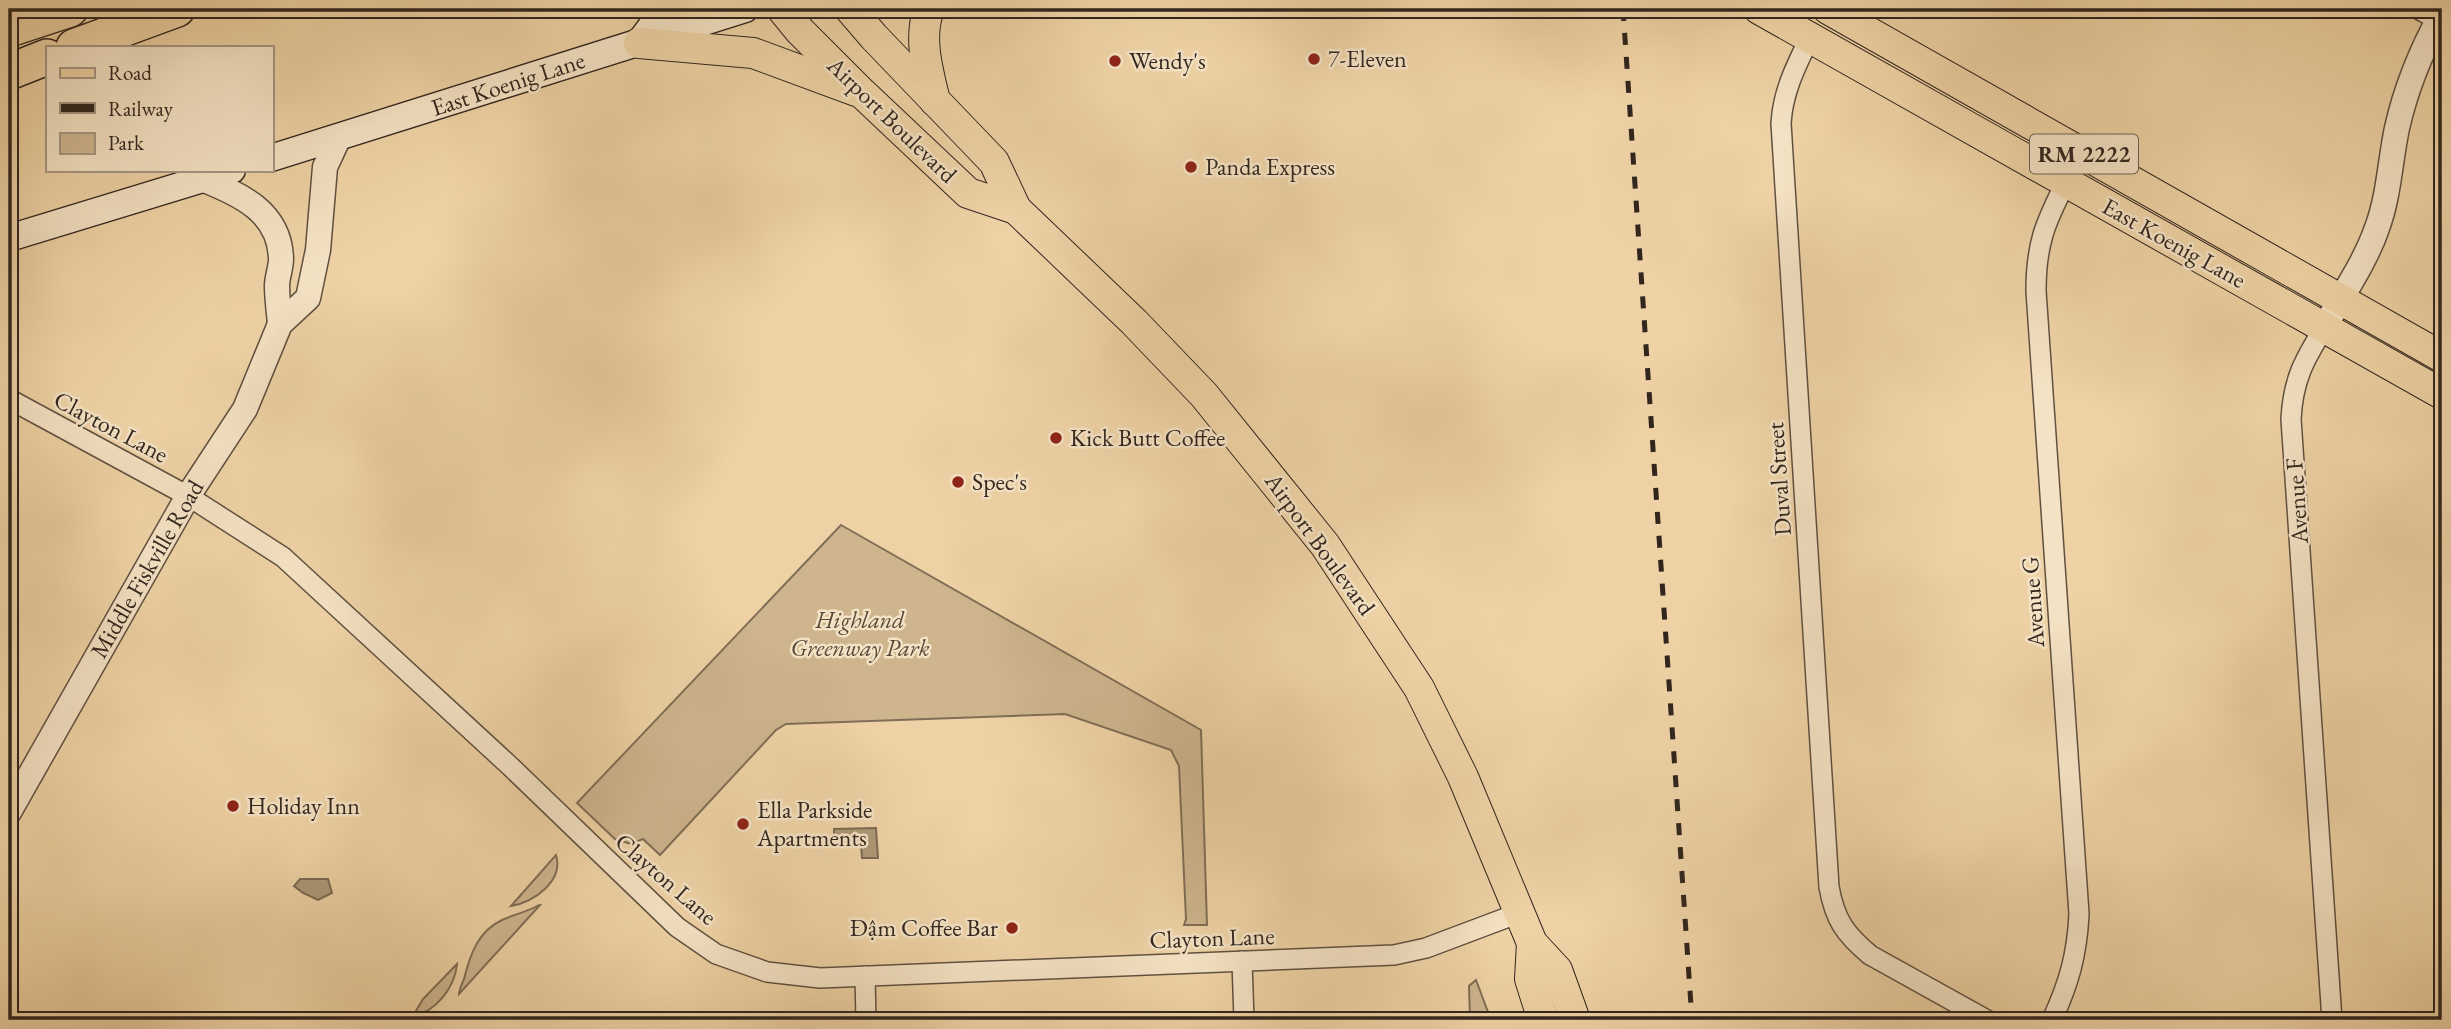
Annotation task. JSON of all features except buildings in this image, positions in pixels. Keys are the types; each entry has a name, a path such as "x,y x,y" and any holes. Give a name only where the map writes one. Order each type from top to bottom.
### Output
{"highway":[{"path":"9,29 70,9"},
{"path":"77,46 177,9"},
{"path":"9,72 46,57"}],"main road":[{"path":"639,43 664,9"},
{"name":"East Koenig Lane","path":"273,157 745,9"},
{"name":"Airport Boulevard","path":"782,9 800,31 862,93 968,193 1016,209"},
{"name":"Airport Boulevard","path":"850,9 994,162 1016,209 1134,322 1204,396 1325,545 1419,688 1463,777 1532,943 1557,970 1575,1020"},
{"path":"929,9 924,36 925,56 935,101"},
{"name":"East Koenig Lane","path":"1759,9 2442,394"},
{"name":"East Koenig Lane","path":"1828,9 2442,357"},
{"path":"639,43 753,53 862,93"},
{"path":"9,238 225,172"},
{"name":"Airport Boulevard","path":"1532,943 1530,979 1543,1020"}],"street":[{"name":"Avenue F","path":"2332,1020 2291,419 2296,379 2303,360 2324,328 2377,228 2410,83 2435,16"},
{"name":"Duval Street","path":"1810,37 1789,80 1782,102 1781,122 1829,887 1838,922 1853,941 1870,955 1987,1020"},
{"name":"Middle Fiskville Road","path":"9,812 188,496 245,409 280,324 308,298 318,250 325,167 338,137"},
{"name":"Middle Fiskville Road","path":"202,179 233,191 258,207 273,226 280,244 281,262 277,285 280,324"},
{"name":"Avenue G","path":"2052,1020 2071,974 2078,944 2079,914 2036,260 2043,228 2066,182"},
{"name":"Clayton Lane","path":"9,399 188,496 283,557 511,767 677,927 716,954 768,972 820,978 1394,955 1426,947 1519,913"},
{"path":"1242,961 1244,1020"},
{"path":"865,976 866,1020"}],"green space":[{"name":"Highland Greenway Park","path":"841,525 1201,730 1207,925 1184,925 1186,919 1179,766 1171,750 1065,714 786,724 776,730 660,855 643,839 631,844 615,839 577,803"},
{"path":"556,855 556,873 545,889 529,900 511,906"},
{"path":"540,905 459,994 472,953 487,930 502,920"},
{"path":"457,964 453,981 443,997 437,1004 413,1016 423,999"},
{"path":"1476,980 1491,1020 1470,1020 1469,986"}],"shaded area":[{"path":"876,828 878,858 862,858 861,846 864,841 834,842 834,829"},
{"path":"300,879 328,879 332,893 318,900 294,886"}],"railway":[{"path":"1623,9 1692,1020"}],"place":[{"name":"7-Eleven","path":"1314,59"},
{"name":"Wendy's","path":"1115,61"},
{"name":"Panda Express","path":"1191,167"},
{"name":"Kick Butt Coffee","path":"1056,438"},
{"name":"Spec's","path":"958,482"},
{"name":"Holiday Inn","path":"233,806"},
{"name":"Ella Parkside Apartments","path":"743,824"},
{"name":"Đậm Coffee Bar","path":"1012,928"}]}
